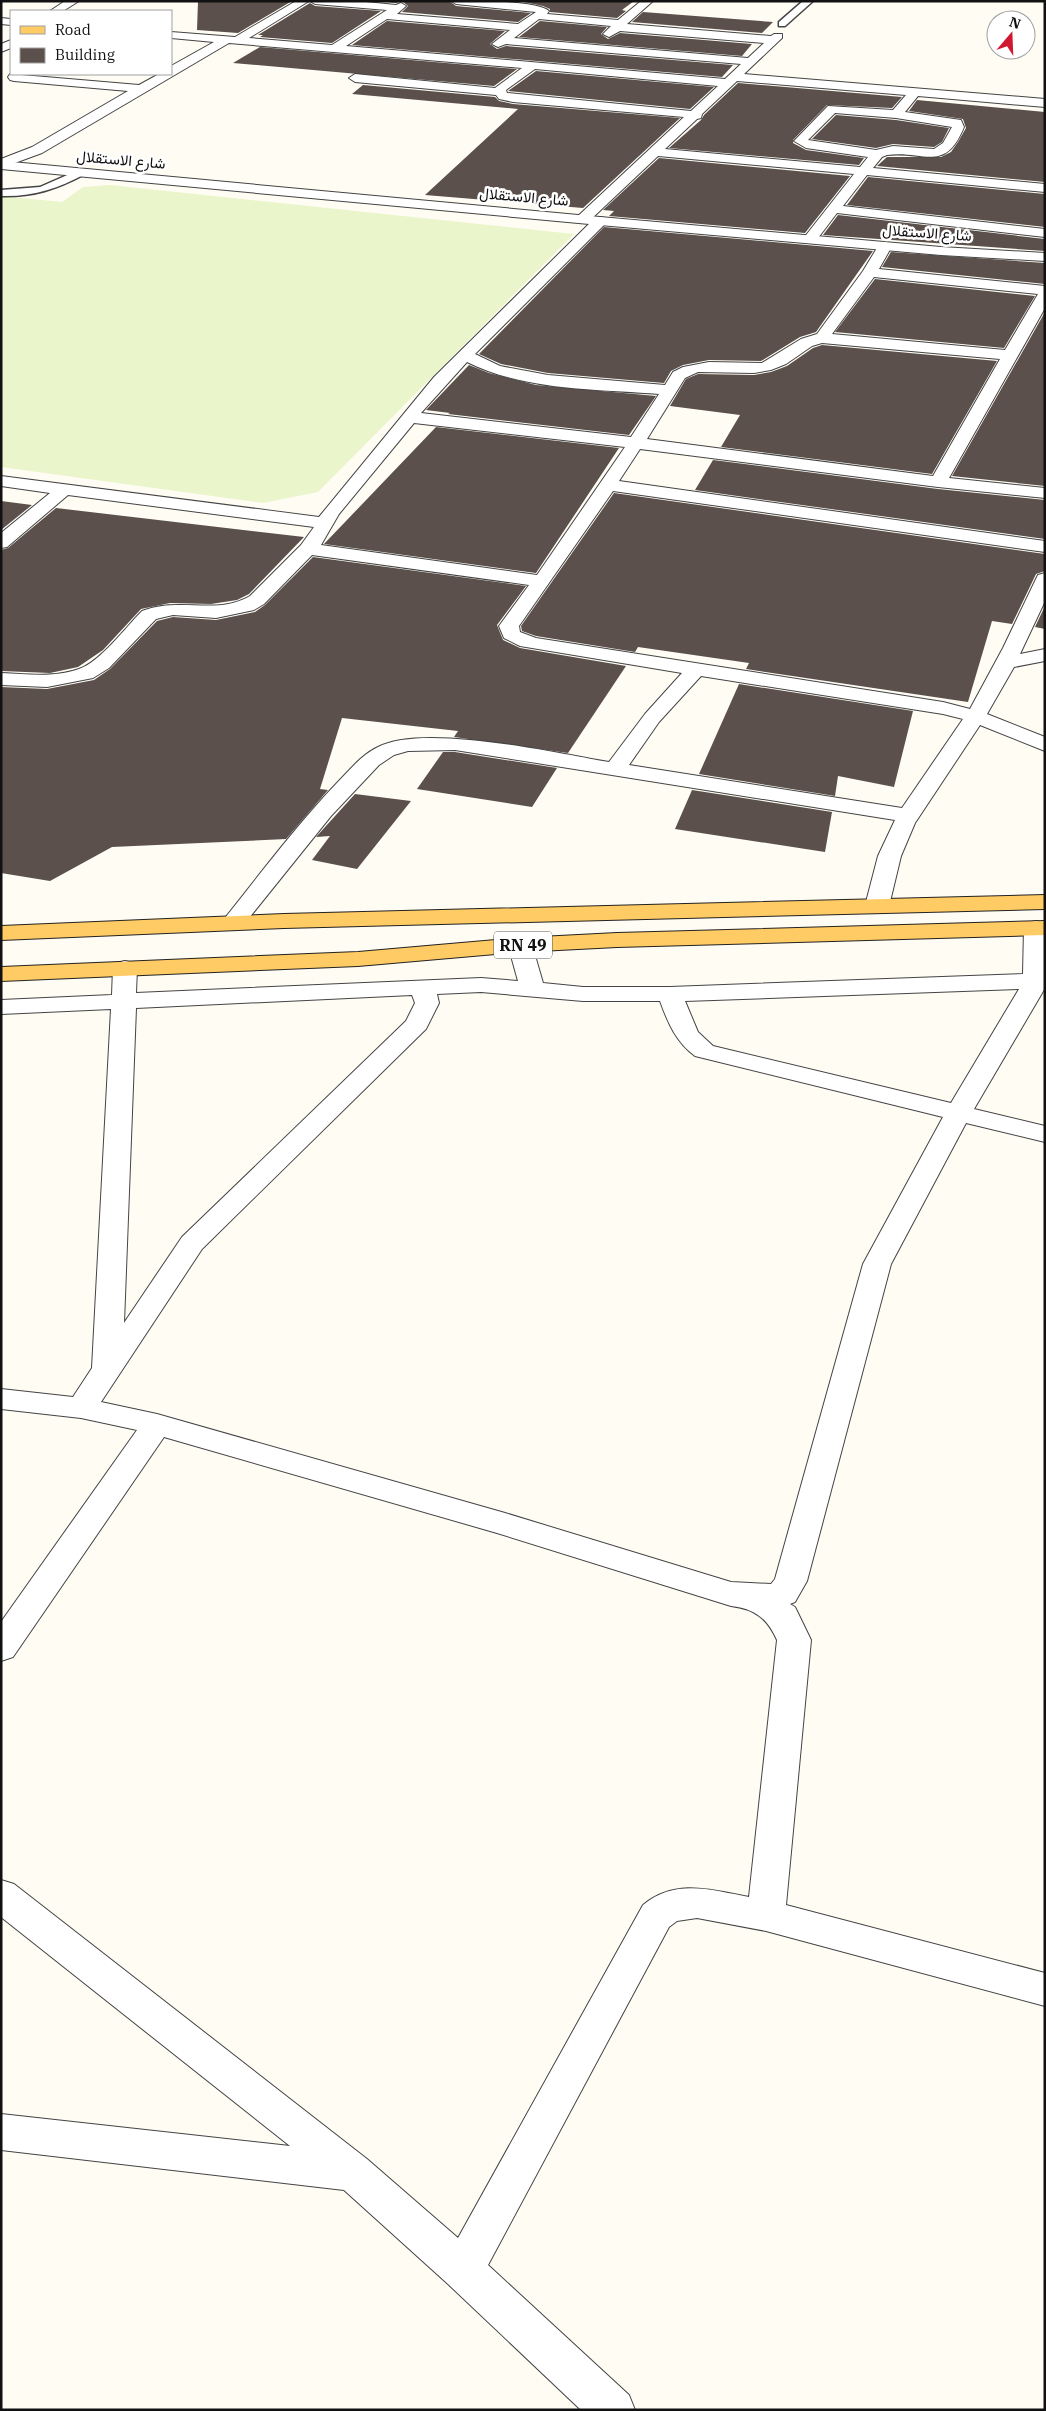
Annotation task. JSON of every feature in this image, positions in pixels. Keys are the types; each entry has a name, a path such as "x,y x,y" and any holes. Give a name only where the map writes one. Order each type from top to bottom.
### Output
{"main road":[{"name":"RN 49","path":"1,933 233,923 1045,902"},
{"name":"RN 49","path":"1,974 358,959 520,945 1040,928"}],"street":[{"path":"57,10 74,1"},
{"path":"172,70 304,1"},
{"path":"314,1 398,8"},
{"path":"334,48 408,1"},
{"path":"456,1 538,8 618,25 778,33"},
{"path":"566,67 648,1"},
{"path":"478,60 520,28 538,8"},
{"path":"386,16 520,28"},
{"path":"1,679 47,681 86,674 102,664 149,615 173,609 216,612 246,606 256,600 308,549 319,535 324,523 409,416 465,355 656,152 752,62 778,33"},
{"path":"172,35 1045,103"},
{"path":"504,40 752,62"},
{"path":"500,92 500,89 533,64"},
{"path":"1,164 37,150 165,75"},
{"path":"14,77 140,89"},
{"path":"355,78 500,92 503,96 513,98 697,114"},
{"path":"896,114 915,92"},
{"path":"832,109 896,114 951,121 959,125 943,151 890,150 877,154 800,141 832,109"},
{"path":"656,152 1045,188"},
{"path":"810,239 877,154"},
{"name":"شارع الاستقلال","path":"1,164 591,220 885,246 1039,256"},
{"path":"835,209 1045,233"},
{"path":"1039,256 1045,238"},
{"path":"822,338 870,272 885,246"},
{"path":"870,272 1045,292 938,482"},
{"path":"1011,355 822,338 804,342 777,362 765,367 743,370 698,368 685,371 679,375 637,443 509,626 509,631 512,637 535,644 697,668 976,715 1045,745"},
{"path":"465,355 495,370 548,380 670,390"},
{"path":"409,416 938,482 1045,493"},
{"path":"1,481 324,523"},
{"path":"608,485 1045,546"},
{"path":"1,543 65,490"},
{"path":"308,549 542,581"},
{"path":"877,906 884,870 895,841 909,816 976,715 1008,662 1045,579"},
{"path":"1008,662 1045,655"},
{"path":"615,769 652,718 697,668"},
{"path":"233,923 323,811 371,760 387,750 408,745 455,744 909,816"},
{"path":"1,1399 81,1408 158,1424 505,1524 731,1594 771,1598 784,1593 791,1581 877,1264 959,1112 1040,981 1040,928"},
{"path":"520,945 533,989"},
{"path":"107,1368 125,968"},
{"path":"1,1007 422,986 481,985 583,994 670,994 1040,981"},
{"path":"81,1408 192,1243 417,1024 427,1003 422,986"},
{"path":"670,994 685,1033 694,1044 704,1051 722,1057 1045,1134"},
{"path":"1,1648 158,1424"},
{"path":"757,1598 783,1616 794,1640 766,1915"},
{"path":"1,1895 353,2172 464,2270 613,2410"},
{"path":"464,2270 656,1916 668,1906 697,1903 766,1915 1045,1990"},
{"path":"1,2132 353,2172"}],"lane":[{"path":"778,33 809,1"},
{"path":"1,193 32,193 48,190 81,172"}],"green space":[{"path":"110,185 574,234 318,492 263,503 1,467 1,196 62,202 83,187"}],"building":[{"path":"198,1 292,1 238,33 197,30"},
{"path":"377,1 402,1 396,3"},
{"path":"402,1 449,1 456,6 531,13 518,22 402,12 408,6"},
{"path":"519,1 634,1 622,10 626,11 617,18 550,12 550,9 543,6"},
{"path":"310,3 315,6 381,11 332,43 260,37 263,35 258,35"},
{"path":"643,12 773,22 762,33 632,22"},
{"path":"387,21 505,31 490,44 497,49 506,46 733,65 722,77 352,45"},
{"path":"540,21 607,27 601,34 608,39 620,33 752,44 742,56 519,37"},
{"path":"260,47 517,69 494,86 233,63"},
{"path":"536,71 714,87 690,109 508,91"},
{"path":"738,83 902,97 892,108 827,105 793,140 793,143 806,150 864,158 859,165 669,148 701,120"},
{"path":"363,85 495,97 499,101 513,104 680,118 583,208 425,195 518,109 352,94"},
{"path":"917,100 1045,112 1045,182 877,166 887,157 941,157 951,152 958,142 966,128 963,119 909,111"},
{"path":"836,115 896,120 949,128 942,142 934,147 893,144 876,148 812,139"},
{"path":"659,158 850,176 805,233 609,216 614,211 603,210"},
{"path":"868,177 1045,194 1045,227 847,205"},
{"path":"838,215 1045,239 1045,251 823,235"},
{"path":"604,227 873,251 816,332 800,337 761,361 709,360 683,365 671,371 664,383 548,373 501,364 479,354"},
{"path":"891,252 1045,263 1045,284 882,267"},
{"path":"875,279 1035,296 1004,348 835,332"},
{"path":"1045,312 1045,486 952,476"},
{"path":"822,345 997,361 932,474 721,447 740,415 670,406 686,379 698,374 754,375 771,372 787,366 813,348"},
{"path":"469,365 489,373 536,385 656,396 629,435 426,410"},
{"path":"436,427 619,448 536,573 324,544"},
{"path":"713,460 938,489 1045,500 1045,539 695,490"},
{"path":"614,493 1045,554 1045,571 1036,574 1012,624 992,621 968,702 746,669 749,663 638,647 635,652 536,636 522,631 521,626"},
{"path":"1,501 32,505 1,530"},
{"path":"56,508 304,537 249,594 237,600 211,604 170,603 141,609 103,650 78,667 50,673 1,671 1,550 8,548"},
{"path":"313,557 526,586 497,625 503,640 520,648 626,666 568,753 454,737 458,731 342,718 320,789 328,790 286,839 112,847 50,881 1,873 1,687 47,689 94,680 110,669 157,621 173,617 216,620 255,612 265,605"},
{"path":"1045,606 1045,629 1035,627"},
{"path":"739,684 913,711 894,787 838,776 835,796 699,774"},
{"path":"443,752 455,752 557,768 532,807 417,789"},
{"path":"692,790 832,812 825,852 675,829"},
{"path":"355,794 411,801 357,869 312,860 330,836 316,837"}]}
